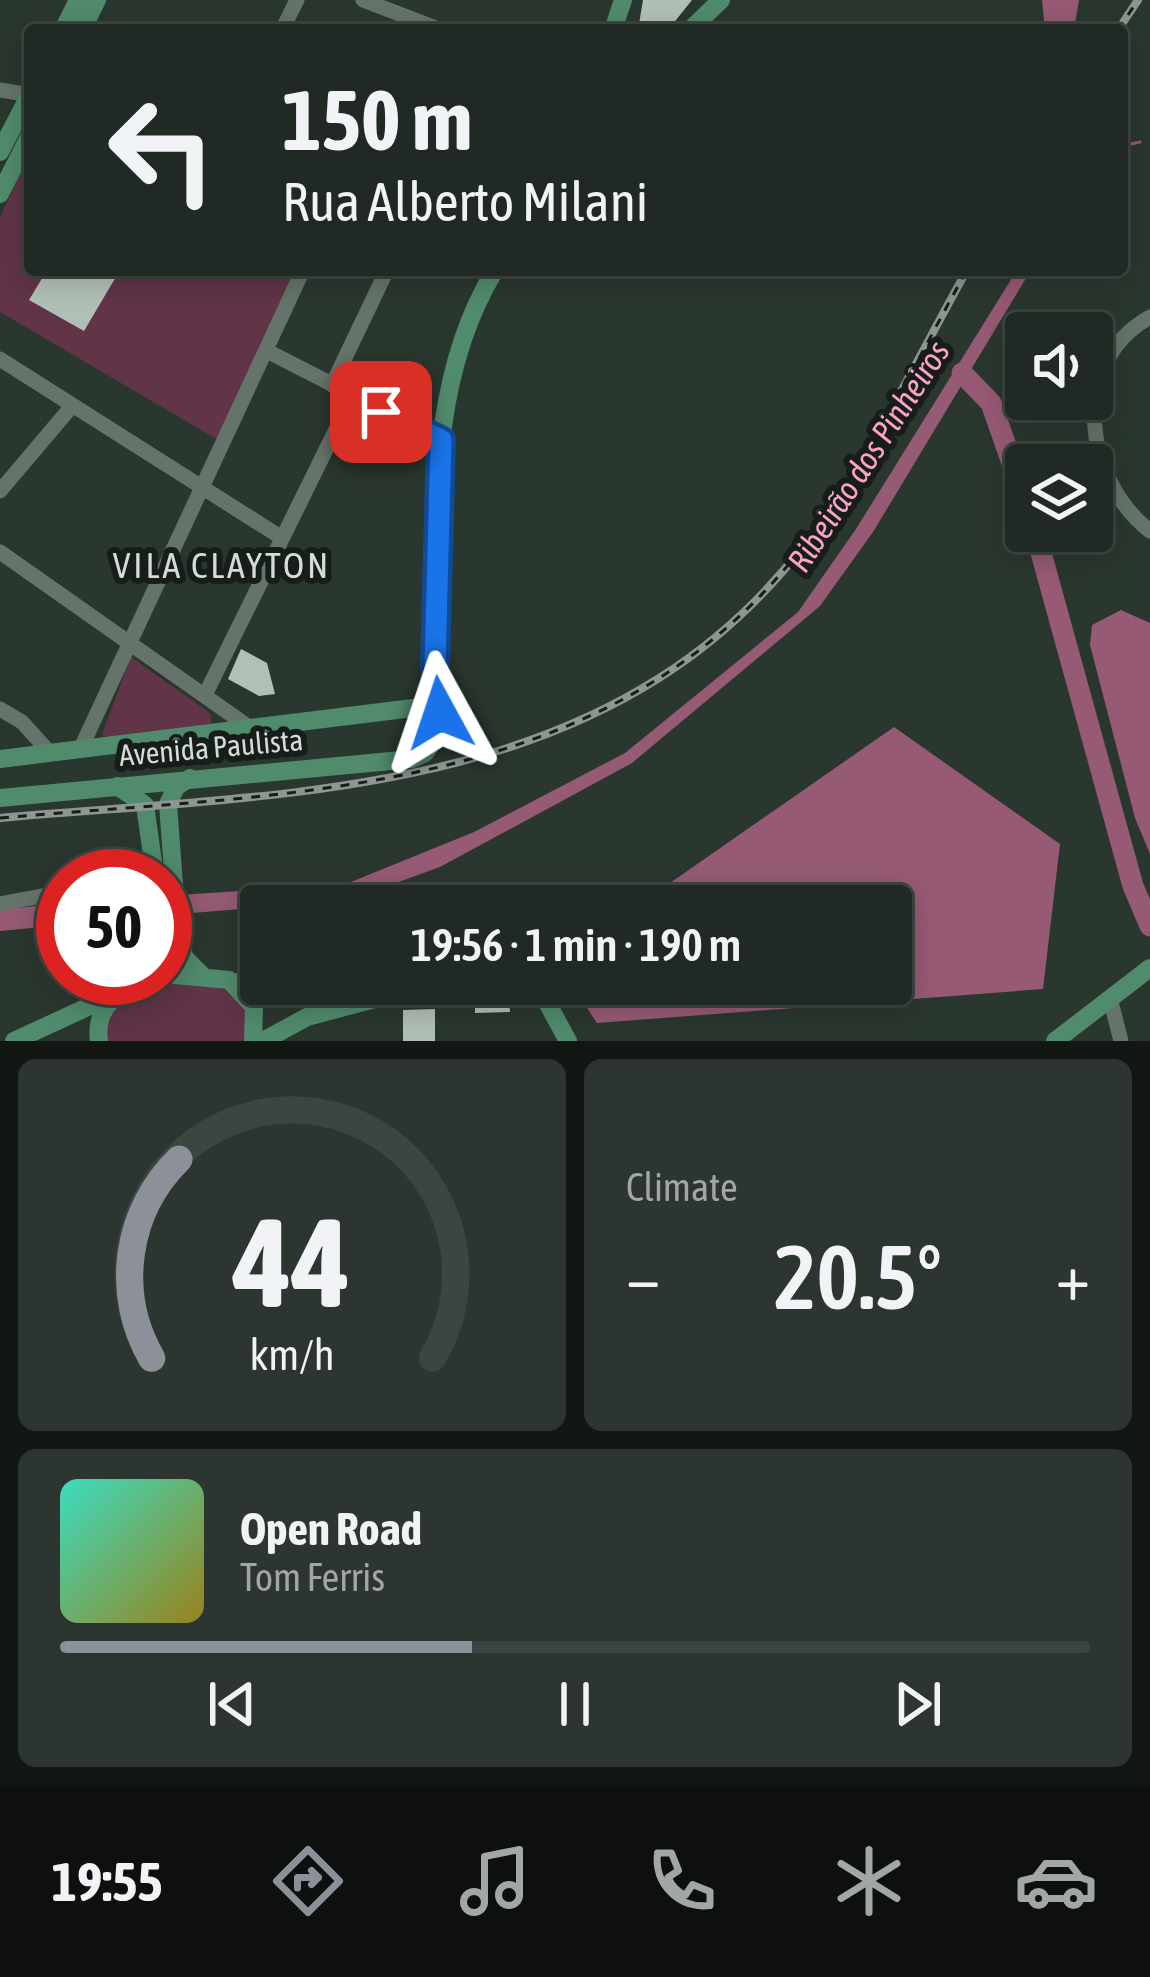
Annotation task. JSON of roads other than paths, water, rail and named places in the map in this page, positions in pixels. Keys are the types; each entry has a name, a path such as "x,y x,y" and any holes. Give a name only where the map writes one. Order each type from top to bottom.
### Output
{"main road":[{"path":"696,24 721,0"},
{"path":"0,152 24,106"},
{"path":"0,194 24,147"},
{"path":"425,753 439,728 441,440 452,364 492,276"},
{"path":"425,753 427,733 413,708 436,682"},
{"name":"Avenida Paulista","path":"0,759 413,708"},
{"name":"Avenida Paulista","path":"0,798 412,759 425,753"},
{"path":"166,849 172,792 190,778"},
{"path":"117,786 145,806 156,849"},
{"path":"192,965 202,975"},
{"path":"1062,1038 1150,968"},
{"path":"192,975 240,982"},
{"path":"229,980 254,1007 258,1041 307,1016 350,1005"},
{"path":"14,1041 92,1005"},
{"path":"99,1041 98,1021 110,1005"},
{"path":"548,1005 568,1041"}],"street":[{"path":"363,0 425,24"},
{"path":"80,750 200,483 300,276"},
{"path":"332,385 384,276"},
{"path":"1150,317 1105,368 1094,432 1098,462 1113,494 1150,532"},
{"path":"267,351 441,440"},
{"path":"0,359 282,538"},
{"path":"206,693 352,397"},
{"path":"0,491 72,406"},
{"path":"0,552 246,725"},
{"path":"0,709 22,722 50,753"},
{"path":"0,904 36,897"},
{"path":"1110,998 1120,1041"}],"waterway":[{"path":"1128,145 1140,142"},
{"name":"Ribeirão dos Pinheiros","path":"962,373 991,403 1005,444"},
{"path":"1041,552 1133,886 1150,926"}],"railway":[{"path":"1122,24 1138,0"},
{"path":"0,818 221,800 331,787 438,767 541,736 637,691 726,628 805,544 871,444 964,276"}],"district":[{"name":"VILA CLAYTON","path":"222,565"}]}
